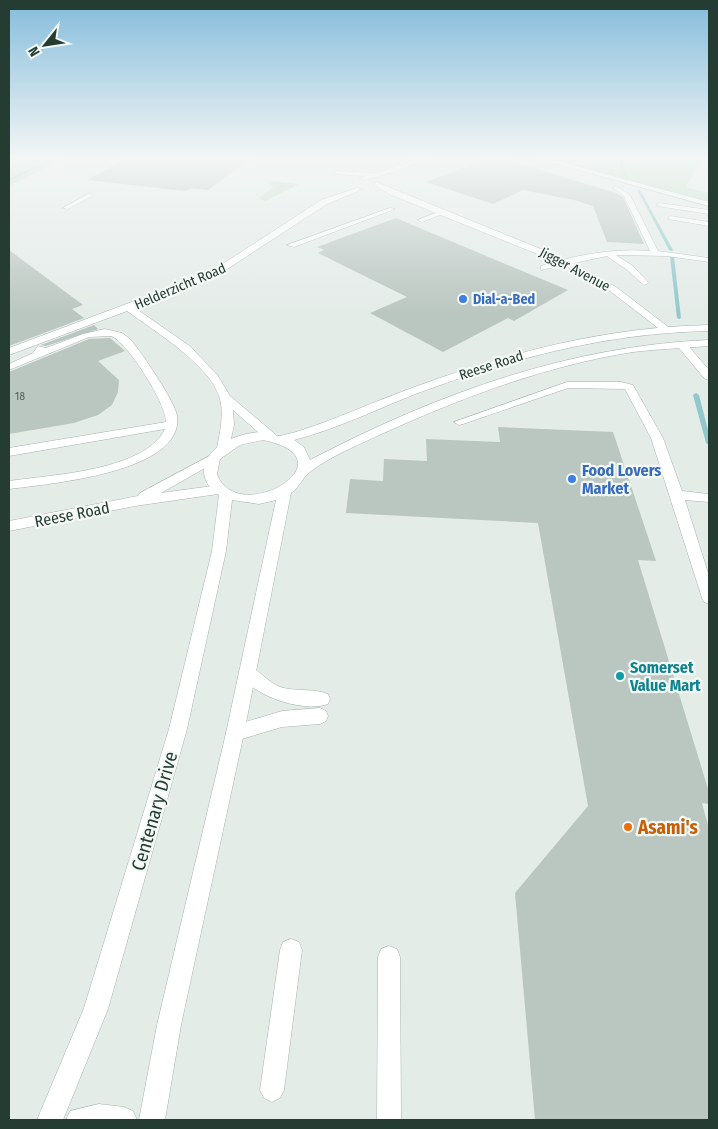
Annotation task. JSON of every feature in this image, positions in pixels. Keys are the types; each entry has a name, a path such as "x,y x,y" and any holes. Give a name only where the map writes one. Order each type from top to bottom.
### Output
{"street":[{"name":"Helderzicht Road","path":"9,352 212,276 313,209"},
{"name":"Jigger Avenue","path":"435,209 565,262 613,289 666,329"},
{"path":"129,308 187,349 214,378 226,398 277,438 300,451 304,457 304,469 296,484 284,492 268,497 250,499 223,491 210,474 228,425 226,398"},
{"name":"Reese Road","path":"277,438 324,428 414,390 529,353 583,340 666,329 709,328"},
{"name":"Reese Road","path":"304,469 365,436 402,420 529,374 606,354 709,343"},
{"path":"682,345 709,377"},
{"path":"219,453 245,438 277,438"},
{"name":"Reese Road","path":"135,501 219,453"},
{"name":"Reese Road","path":"9,526 135,501 223,491"},
{"name":"Centenary Drive","path":"50,1120 96,1009 178,729 218,560 223,491"},
{"path":"152,1120 169,1025 235,733 284,492"},
{"path":"79,1120 99,1117 124,1120"}],"lane":[{"path":"291,246 392,209"},
{"path":"633,209 654,252"},
{"path":"681,209 709,212"},
{"path":"422,220 443,212"},
{"path":"670,218 709,224"},
{"path":"544,268 608,253 654,252 709,260"},
{"path":"608,253 630,268 644,283"},
{"path":"9,367 94,334 115,334 131,344 140,362 162,390 170,407 171,425 157,448 130,462 109,468 9,485"},
{"path":"38,355 44,339"},
{"path":"459,422 567,385 625,386 634,392 657,438 678,495 709,598"},
{"path":"9,452 171,425"},
{"path":"678,495 709,498"},
{"path":"235,733 321,708 281,695 262,686 246,672"},
{"path":"272,1090 291,950"},
{"path":"389,957 389,1120"}],"building":[{"path":"594,209 628,209 644,244 607,242"},
{"path":"396,218 568,290 514,321 508,318 443,352 370,313 407,297 318,253 324,250 317,247"},
{"path":"9,250 83,305 72,309 84,318 9,346"},
{"path":"94,325 98,329 46,346 41,345"},
{"path":"110,338 125,351 98,361 119,380 118,392 112,405 98,415 74,423 9,434 9,372 89,339"},
{"name":"Somerset Value Mart","path":"498,427 613,432 656,561 638,560 709,792 709,804 702,803 709,829 709,1120 535,1120 515,893 588,806 538,523 346,513 350,479 383,481 384,459 427,461 426,439 500,442"}],"waterway":[{"path":"648,209 671,250"},
{"path":"672,257 679,318"},
{"path":"696,395 709,443"}],"place":[{"name":"Dial-a-Bed","path":"463,299"},
{"name":"Food Lovers Market","path":"572,479"},
{"name":"Somerset Value Mart","path":"620,676"},
{"name":"Asami's","path":"628,827"}]}
